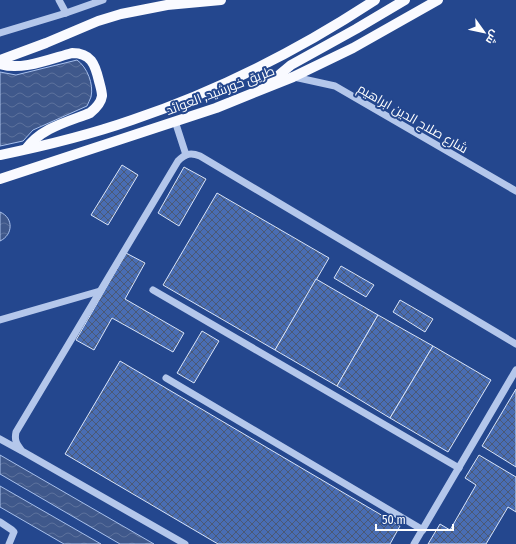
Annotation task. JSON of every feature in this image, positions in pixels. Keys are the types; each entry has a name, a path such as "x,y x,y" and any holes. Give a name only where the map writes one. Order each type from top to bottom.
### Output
{"main road":[{"path":"0,60 46,43 98,21 121,14 167,4 221,0"},
{"path":"0,155 93,132 131,120 206,92 289,52 375,0"},
{"path":"262,89 291,65 405,0"},
{"name":"طريق خورشيد, العوائد","path":"0,179 216,108 293,76 353,48 438,0"},
{"path":"0,64 8,66 22,66 72,53 80,53 91,60 96,66 102,95 94,110 90,113 46,130 35,138 26,149"}],"street":[{"path":"59,0 66,13"},
{"path":"0,33 103,0"},
{"name":"شارع صلاح الدين ابراهيم","path":"293,76 335,86 516,191"},
{"path":"175,122 186,154"},
{"path":"22,451 16,444 16,432 178,161 186,154 190,153 200,156 516,344"},
{"path":"153,290 458,468"},
{"path":"0,320 100,291"},
{"path":"414,544 516,370"},
{"path":"166,378 422,530"},
{"path":"0,439 186,544"},
{"path":"0,522 14,532 9,544"}],"water":[{"path":"77,60 87,71 91,81 92,92 87,106 33,130 23,141 0,146 0,72 16,75"},
{"path":"0,212 8,218 10,226 7,235 0,241"},
{"path":"0,455 154,544 120,544 0,474"},
{"path":"0,486 101,544 64,544 0,507"}],"building":[{"path":"122,165 138,175 108,225 91,215"},
{"path":"184,167 206,179 179,226 158,213"},
{"path":"217,193 329,258 275,350 163,285"},
{"path":"126,253 145,263 125,299 184,333 173,352 112,318 94,350 76,340"},
{"path":"341,266 374,285 366,297 334,278"},
{"path":"316,279 378,315 337,386 275,350"},
{"path":"400,300 433,319 425,332 393,312"},
{"path":"378,315 433,346 390,418 337,386"},
{"path":"202,331 219,341 194,383 177,373"},
{"path":"433,346 491,380 448,452 390,418"},
{"path":"120,361 400,526 390,544 218,544 65,454"},
{"path":"516,389 516,467 482,446"},
{"path":"479,455 516,477 516,512 508,507 486,544 428,544 440,524 450,530 476,485 465,478"}]}
